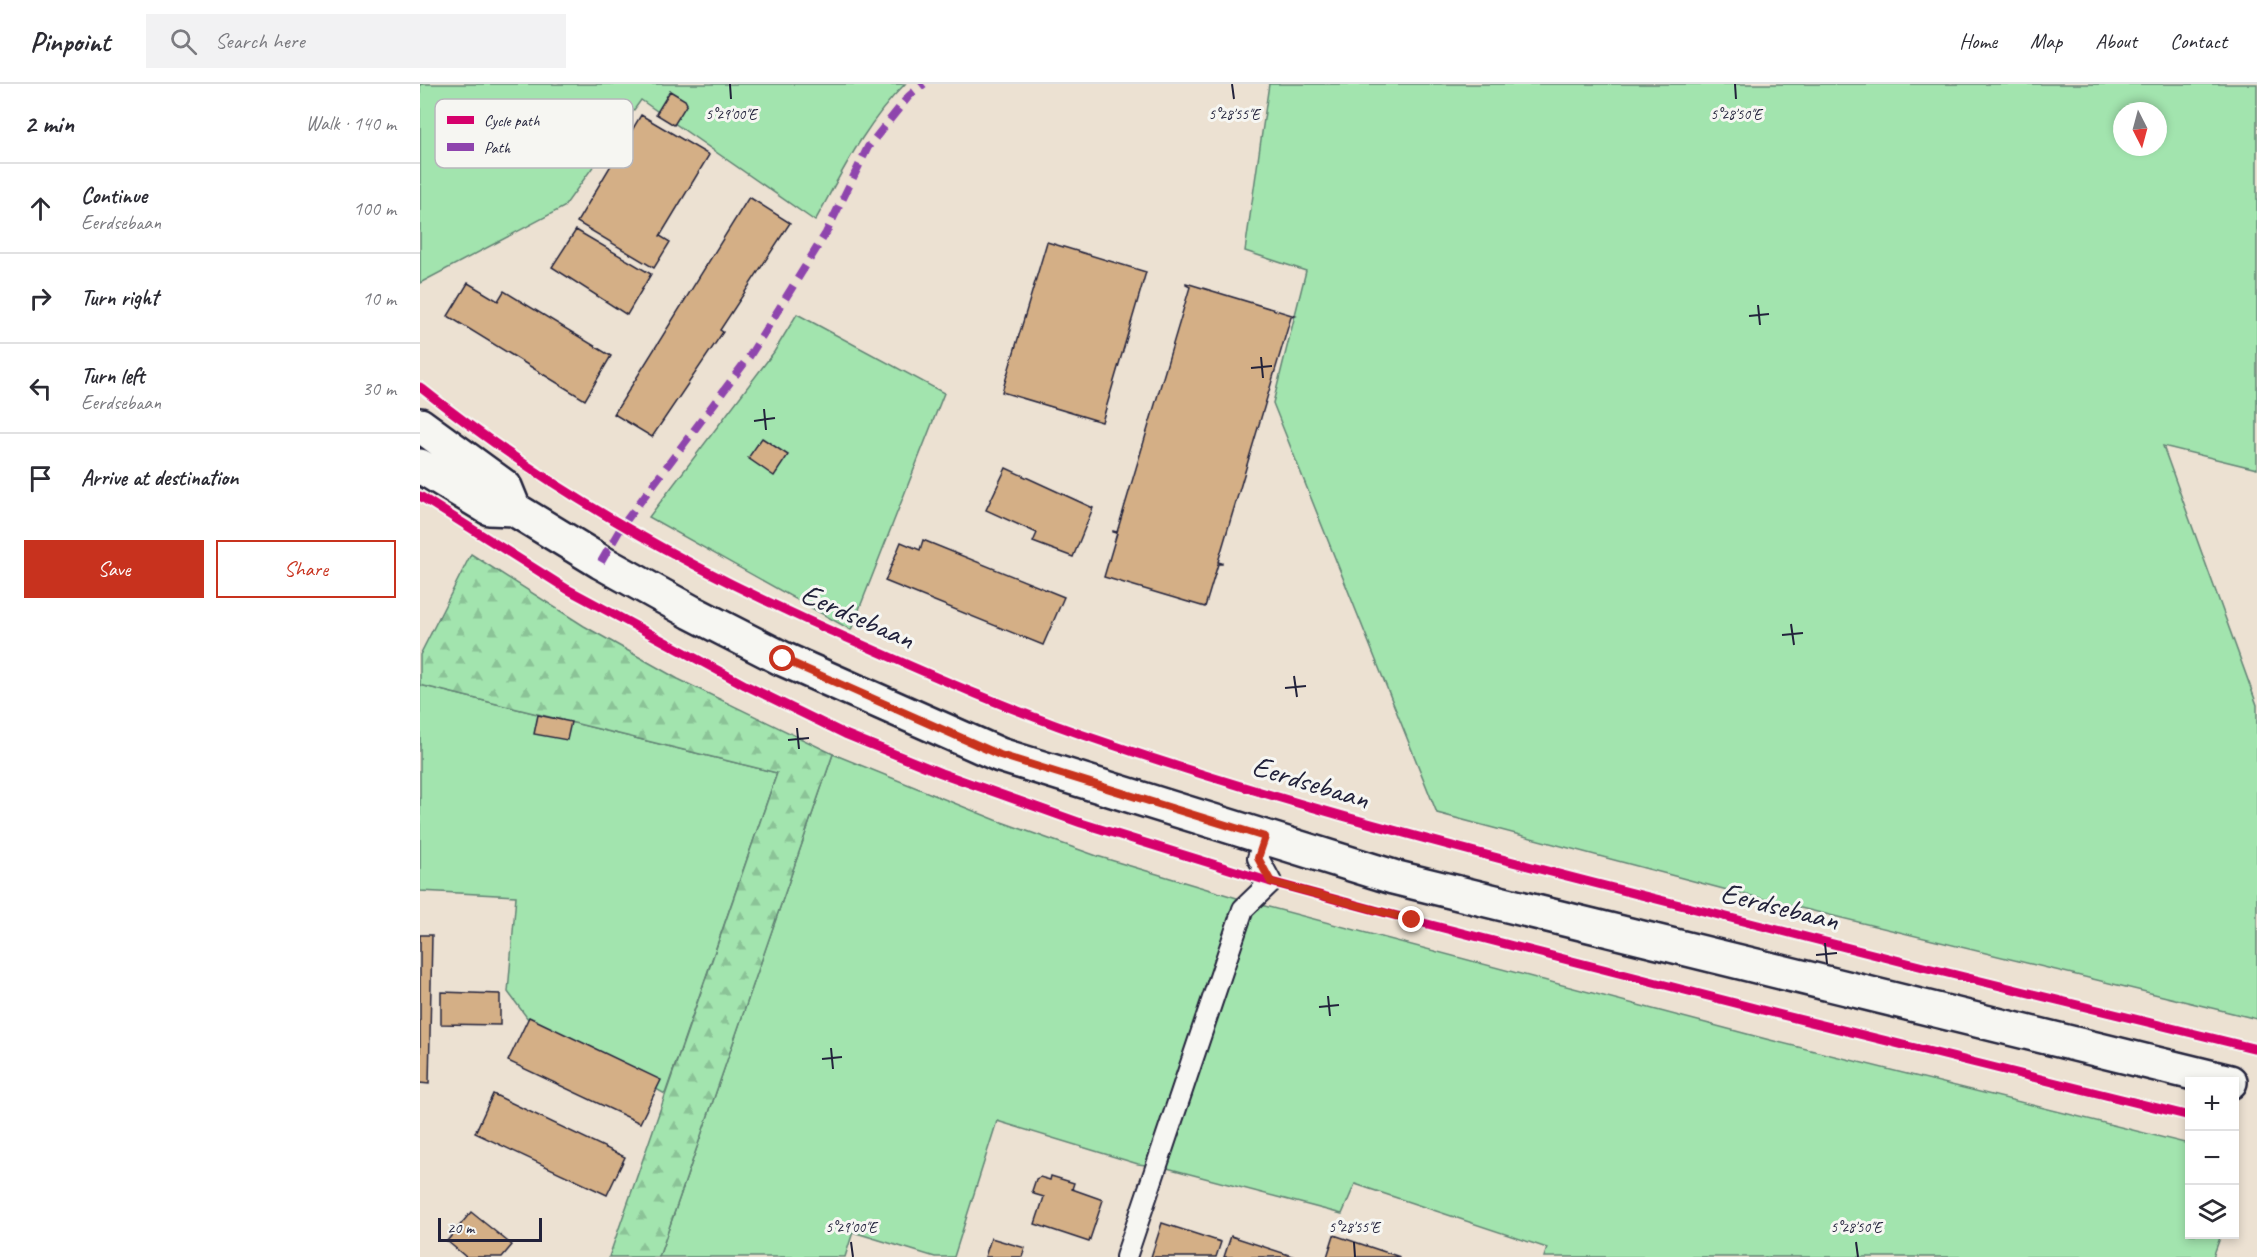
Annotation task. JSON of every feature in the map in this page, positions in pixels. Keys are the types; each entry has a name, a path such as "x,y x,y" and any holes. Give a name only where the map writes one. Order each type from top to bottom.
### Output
{"main road":[{"path":"420,425 505,488 514,509"},
{"path":"420,466 489,508 514,509 611,567 772,654 1000,755 1393,877 2210,1077"},
{"path":"2239,1084 2257,1088"}],"lane":[{"path":"1126,1257 1243,909 1271,882 1258,858 1265,837"}],"green space":[{"path":"420,84 905,84 866,132 815,221 641,100 633,111 633,99 435,99 435,168 592,168 564,207 420,283"},
{"path":"1269,84 2257,84 2257,469 2163,446 2257,705 2257,1019 1731,891 1437,813 1273,403 1306,271 1245,251"},
{"path":"797,314 944,393 851,630 649,517 774,352"},
{"path":"471,554 584,626 678,679 833,754 659,1257 609,1257 777,773 420,685 420,655"},
{"path":"420,685 777,773 665,1094 528,1019 508,992 516,896 420,891"},
{"path":"833,754 996,820 1097,856 1257,904 1766,1039 2185,1143 2185,1239 2220,1239 2213,1257 1544,1257 1547,1248 1355,1184 1342,1214 1167,1168 1138,1164 997,1121 954,1257 935,1257 853,1232 845,1257 659,1257"}],"building":[{"path":"670,91 685,100 687,104 674,125 656,114"},
{"path":"641,115 709,155 660,236 670,242 654,268 577,222 609,168 633,168 633,128"},
{"path":"749,197 790,223 720,330 723,332 652,437 614,414"},
{"path":"576,230 651,274 627,315 552,267"},
{"path":"1047,242 1146,272 1102,422 1002,392"},
{"path":"468,283 498,301 504,291 611,356 585,400 448,316"},
{"path":"1186,283 1295,316 1291,317 1218,562 1222,564 1218,564 1205,607 1104,577 1117,533 1113,531 1117,532 1190,287"},
{"path":"762,438 788,455 774,476 748,458"},
{"path":"1006,468 1093,508 1073,557 1033,542 1037,533 986,510"},
{"path":"923,540 1064,597 1043,645 885,581 901,542 920,550"},
{"path":"538,715 571,722 567,740 534,734"},
{"path":"420,935 432,935 429,1084 420,1083"},
{"path":"441,992 500,994 500,1025 441,1024"},
{"path":"529,1017 661,1080 640,1123 508,1061"},
{"path":"493,1094 625,1157 607,1195 475,1133"},
{"path":"1051,1176 1074,1183 1072,1189 1103,1200 1089,1242 1035,1224 1044,1197 1032,1191 1036,1179 1040,1177 1050,1180"},
{"path":"471,1212 512,1245 502,1257 466,1257 447,1241"},
{"path":"1162,1223 1221,1242 1216,1257 1151,1257"},
{"path":"1334,1235 1400,1257 1327,1257"},
{"path":"1231,1236 1295,1257 1224,1257"},
{"path":"991,1238 1025,1248 1022,1257 985,1257"}],"marked path":[{"path":"601,562 622,526 749,357 826,233 868,147 909,96 924,84"}],"cycle path":[{"name":"Eerdsebaan","path":"420,387 523,463 628,529 683,559 796,615 1038,719 1161,761 1342,816 1837,945 2257,1049"},
{"path":"420,496 567,589 745,685 845,734 941,773 1081,823 1271,882 1412,920 2185,1115"}],"route":[{"path":"783,659 1000,755 1265,837 1258,858 1271,882 1412,920"}]}
